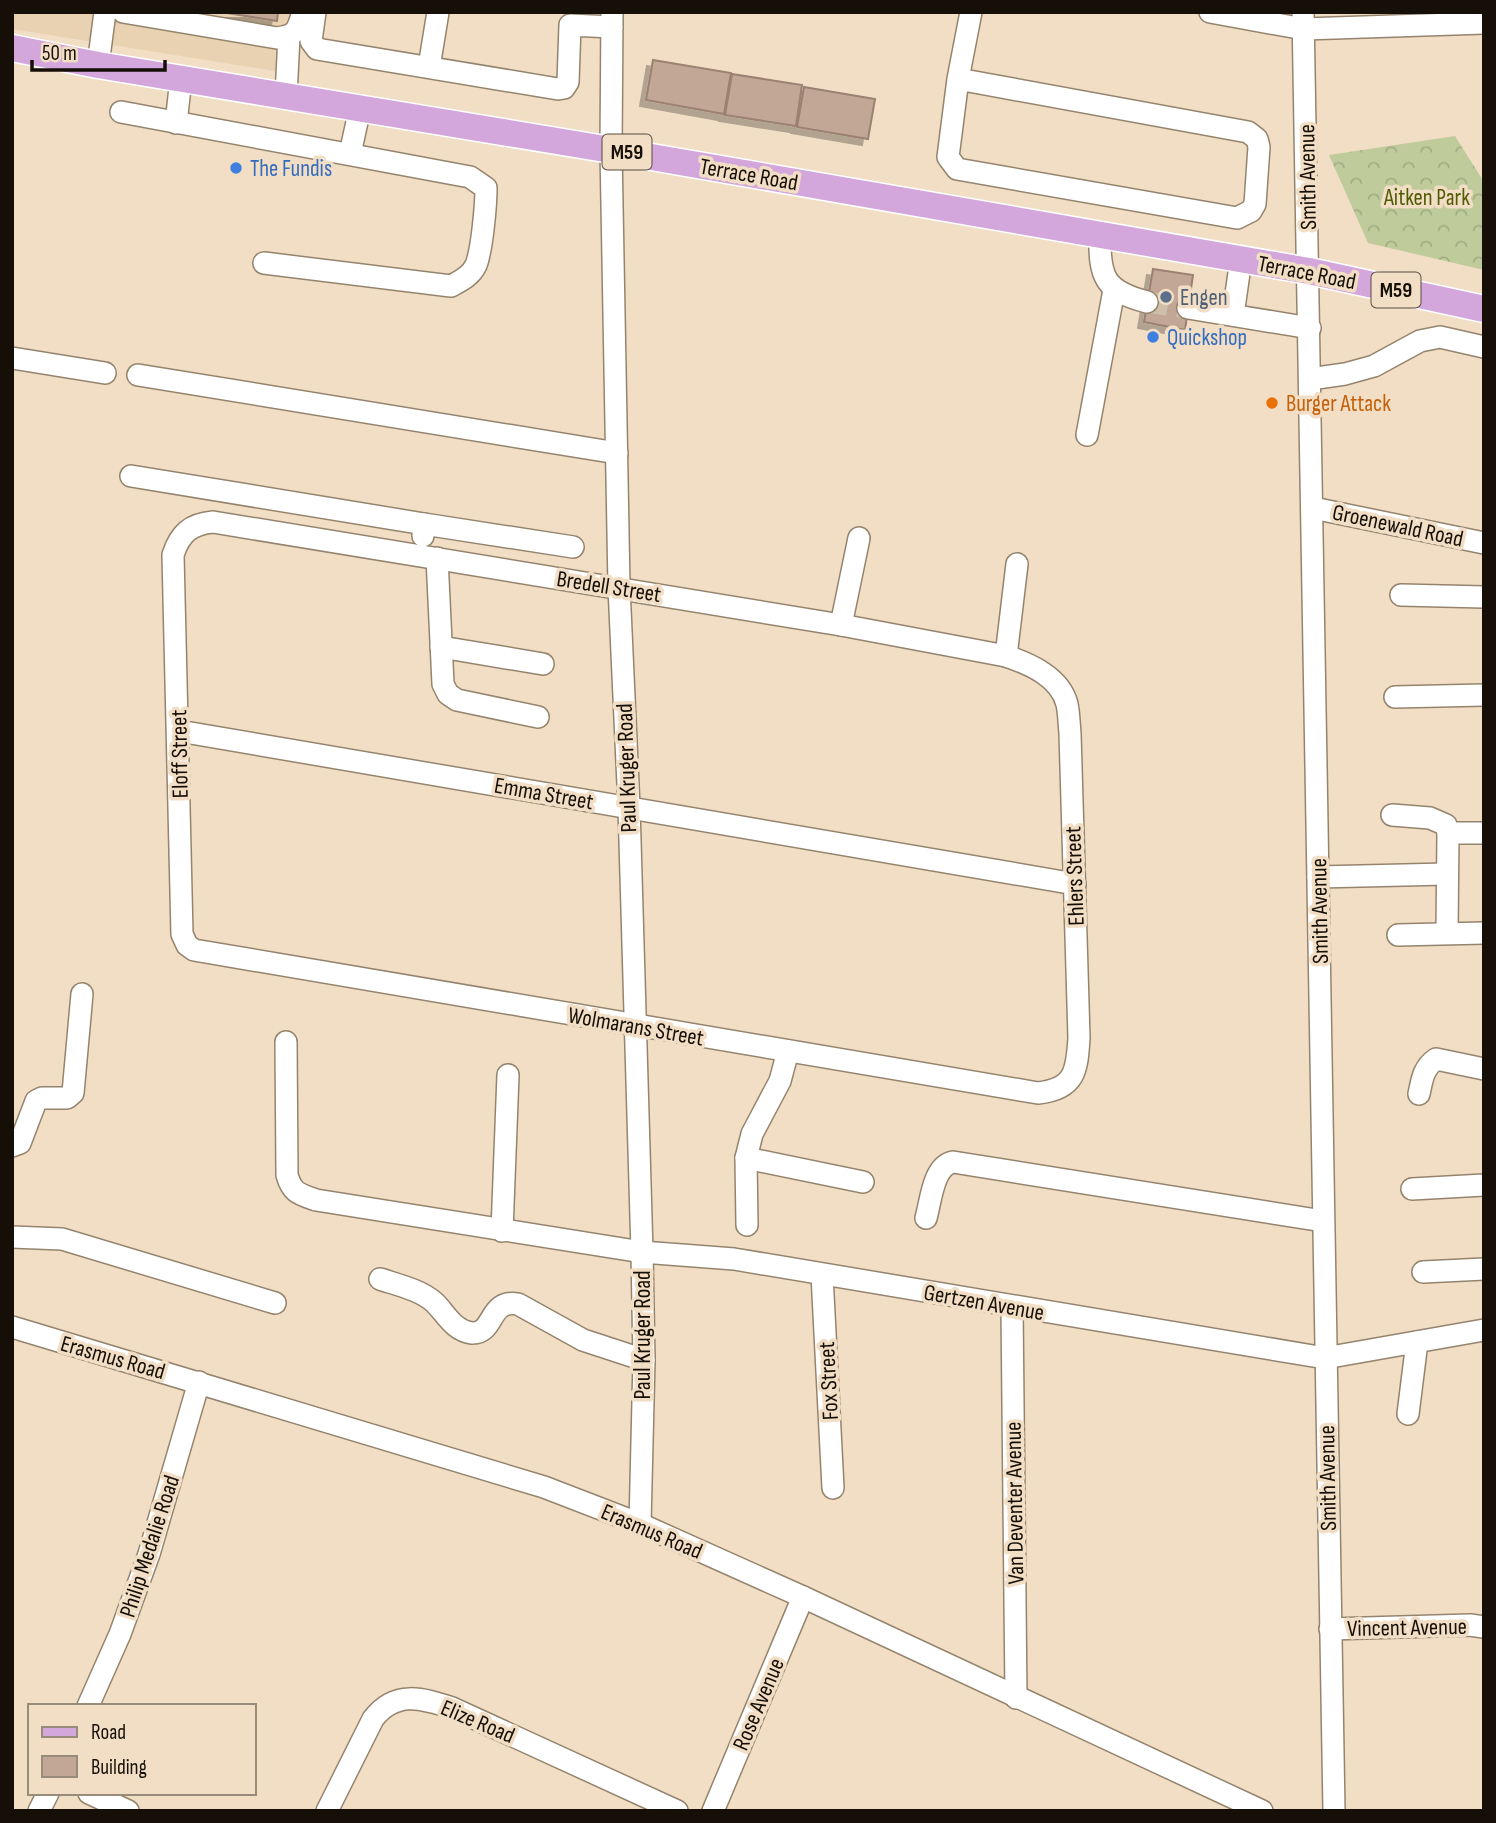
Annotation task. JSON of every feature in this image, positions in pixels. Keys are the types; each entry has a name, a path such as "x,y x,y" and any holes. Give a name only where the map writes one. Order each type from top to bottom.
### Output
{"main road":[{"name":"Terrace Road","path":"12,48 98,65 611,150 1309,271 1484,309"}],"street":[{"path":"98,65 105,12"},
{"path":"124,12 203,18 276,38 289,36 298,30 303,12"},
{"path":"316,12 311,41 317,49 558,89 564,88 570,73 570,18 612,20"},
{"path":"429,67 438,12"},
{"path":"958,79 1248,132 1257,139 1259,146 1255,204 1251,211 1237,218 957,169 948,157 958,79 971,12"},
{"path":"1210,12 1303,21 1484,23"},
{"name":"Paul Kruger Road","path":"612,20 611,150 619,587 629,807 642,1252 644,1360 640,1524"},
{"name":"Smith Avenue","path":"1303,21 1334,1811"},
{"path":"286,96 289,36"},
{"path":"176,123 181,79"},
{"path":"350,154 360,108"},
{"path":"121,112 470,177 486,188 486,204 475,267 465,279 451,286 264,262"},
{"path":"1100,235 1100,257 1107,279 1114,290 1147,302"},
{"path":"1233,315 1241,259"},
{"path":"1087,435 1114,290"},
{"path":"1188,308 1310,328"},
{"path":"1310,379 1374,366 1420,341 1440,337 1484,346"},
{"path":"12,358 105,373"},
{"path":"138,375 617,453"},
{"path":"131,476 573,547"},
{"path":"274,532 276,500"},
{"name":"Groenewald Road","path":"1313,508 1484,543"},
{"name":"Bredell Street","path":"176,545 182,534 192,526 213,522 841,625 1006,656 1025,662 1045,674"},
{"path":"424,524 441,647 443,684 448,694 457,700 538,717"},
{"path":"841,625 859,538"},
{"name":"Eloff Street","path":"176,545 173,555 182,934 187,945 204,952"},
{"path":"1006,656 1017,565"},
{"path":"1401,595 1484,597"},
{"path":"441,647 542,664"},
{"name":"Ehlers Street","path":"1045,674 1060,688 1067,704 1070,733 1079,1038 1074,1072 1067,1084"},
{"path":"1395,697 1484,695"},
{"name":"Emma Street","path":"179,731 1075,884"},
{"path":"1392,815 1437,819 1446,825 1447,933"},
{"path":"1448,833 1484,832"},
{"path":"1318,877 1447,874"},
{"path":"1398,935 1484,933 1484,947"},
{"name":"Wolmarans Street","path":"204,952 1038,1093 1054,1091 1067,1084"},
{"path":"12,1146 18,1146 22,1139 36,1101 42,1098 66,1098 73,1093 82,994"},
{"name":"Gertzen Avenue","path":"286,1042 287,1175 290,1188 300,1195 316,1200 642,1252 733,1259 1325,1358 1484,1330"},
{"path":"747,1226 746,1158 752,1134 780,1080 788,1051"},
{"path":"1419,1094 1424,1072 1436,1059 1484,1069"},
{"path":"502,1231 508,1075"},
{"path":"746,1158 863,1182"},
{"path":"926,1218 940,1170 945,1164 953,1162 1323,1222"},
{"path":"1412,1189 1484,1185"},
{"path":"12,1237 62,1239 275,1303"},
{"path":"1423,1272 1484,1269"},
{"name":"Fox Street","path":"822,1275 833,1488"},
{"path":"380,1279 423,1294 434,1302 453,1325 462,1330 474,1333 481,1331 498,1308 509,1302 518,1304 583,1340 644,1360"},
{"name":"Van Deventer Avenue","path":"1012,1307 1016,1698"},
{"name":"Erasmus Road","path":"12,1327 544,1487 640,1524 1262,1811"},
{"path":"1408,1414 1417,1342"},
{"name":"Philip Medalie Road","path":"89,1704 120,1634 149,1554 199,1382"},
{"name":"Rose Avenue","path":"713,1811 803,1597"},
{"name":"Vincent Avenue","path":"1329,1629 1470,1625 1484,1627"},
{"name":"Elize Road","path":"327,1811 382,1706 412,1698 426,1699 452,1708 677,1811"},
{"path":"40,1811 47,1795"},
{"path":"93,1795 128,1811"}],"shaded area":[{"path":"12,12 305,12 294,74 12,29"}],"green space":[{"name":"Aitken Park","path":"1455,136 1484,182 1484,270 1368,243 1329,155"}],"building":[{"path":"221,12 278,12 277,21"},
{"path":"653,60 731,73 724,114 646,100"},
{"path":"732,74 802,85 796,126 725,115"},
{"path":"804,87 875,99 868,139 797,127"},
{"path":"1153,269 1193,275 1185,330 1144,322"}],"tunnel":[{"path":"1147,302 1188,308"}],"place":[{"name":"The Fundis","path":"236,168"},
{"name":"Engen","path":"1166,297"},
{"name":"Quickshop","path":"1153,337"},
{"name":"Burger Attack","path":"1272,403"}]}
